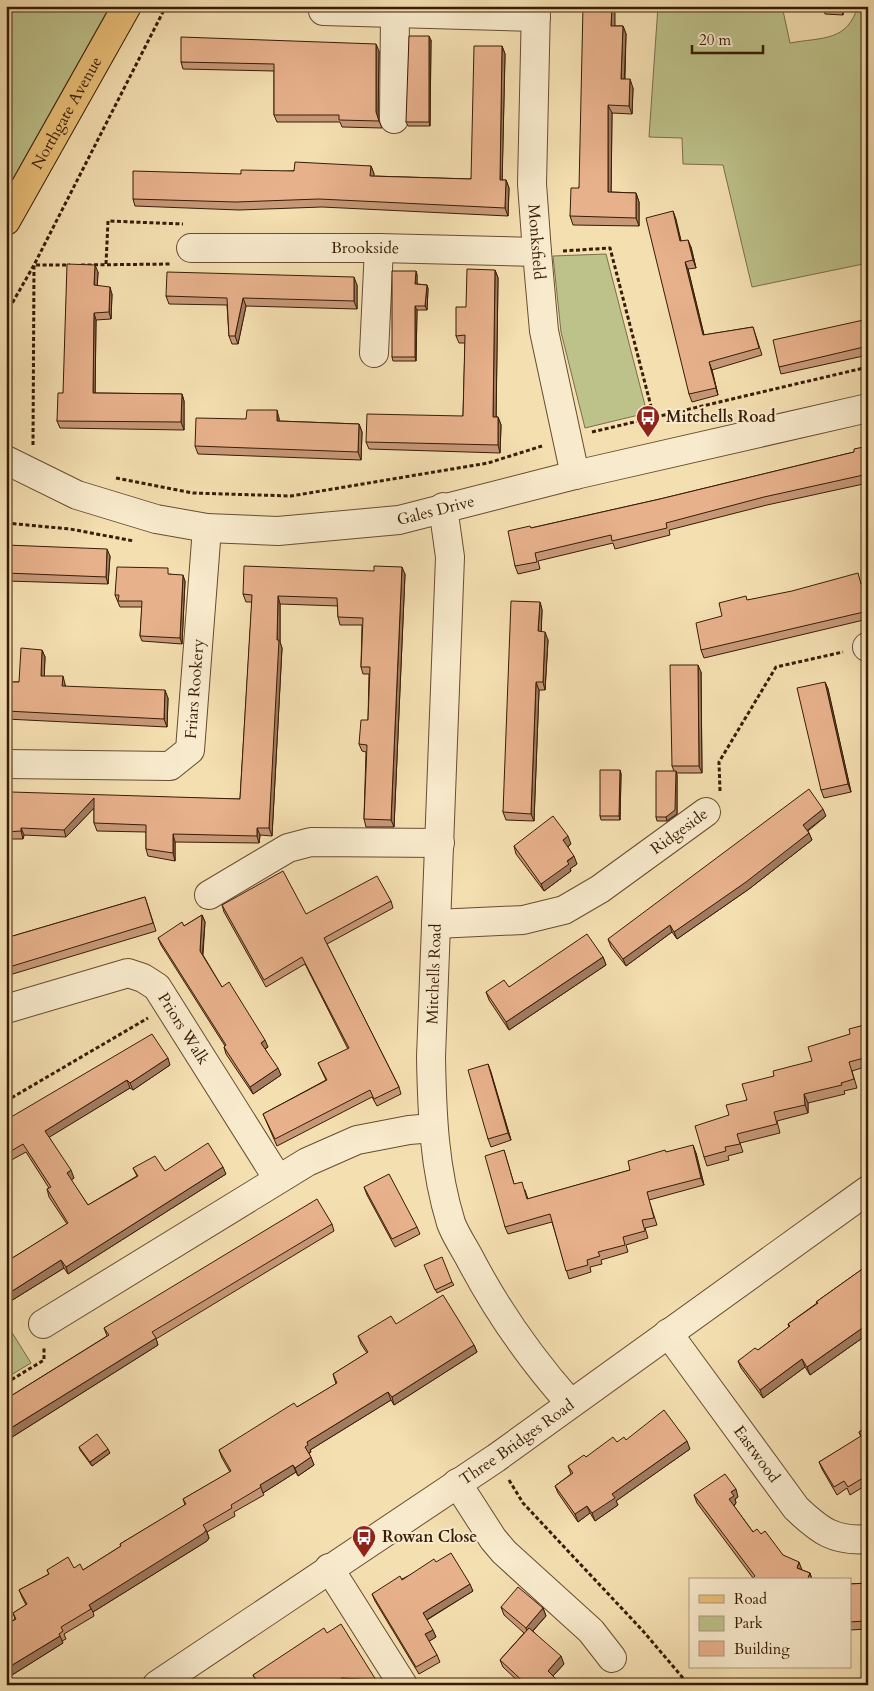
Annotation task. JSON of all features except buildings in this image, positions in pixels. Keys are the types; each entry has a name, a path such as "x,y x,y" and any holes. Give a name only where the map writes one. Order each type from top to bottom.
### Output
{"main road":[{"name":"Northgate Avenue","path":"6,221 127,6"}],"street":[{"path":"323,11 395,13 536,11"},
{"name":"Monksfield","path":"536,11 532,184 537,252 544,331 575,475"},
{"path":"394,120 395,13"},
{"name":"Brookside","path":"191,248 379,248 537,252"},
{"path":"374,353 379,248"},
{"name":"Gales Drive","path":"6,460 86,497 156,519 207,528 278,531 399,520 443,507 575,475 868,408"},
{"name":"Mitchells Road","path":"443,507 450,557 431,1057 432,1128 439,1171 452,1224 485,1288 508,1323 570,1404"},
{"name":"Friars Rookery","path":"6,764 170,766 190,750 207,528"},
{"name":"Ridgeside","path":"436,924 523,920 564,910 600,889 706,812"},
{"path":"209,895 288,848 311,842 440,843"},
{"name":"Priors Walk","path":"6,1009 128,973 143,978 157,987 278,1179"},
{"path":"42,1324 307,1162 356,1140 409,1130 432,1128"},
{"name":"Three Bridges Road","path":"157,1685 457,1482 496,1458 868,1190"},
{"name":"Eastwood","path":"668,1333 796,1508 817,1528 840,1539 868,1539"},
{"path":"457,1482 493,1539 504,1552 592,1631 612,1658"},
{"path":"329,1568 403,1685"}],"path":[{"path":"6,314 34,265 166,6"},
{"path":"190,6 323,11"},
{"path":"34,265 190,263 192,224 108,221 106,264"},
{"path":"537,252 610,248 654,418"},
{"path":"33,473 34,265"},
{"path":"110,477 193,493 291,496 488,463 567,438 868,367"},
{"path":"6,523 70,529 138,542"},
{"name":"Ridgeside","path":"706,812 721,805 719,762 776,666 867,647"},
{"path":"6,1101 169,1006"},
{"path":"6,1383 44,1360 42,1324"},
{"path":"496,1458 523,1503 643,1631 690,1685"}],"green space":[{"path":"6,6 110,6 6,191"},
{"path":"658,6 782,6 790,43 832,36 847,26 858,6 868,8 868,263 752,287 723,165 683,164 682,138 649,137"},
{"path":"606,254 647,413 585,428 561,332 553,256"},
{"path":"6,1323 31,1363 6,1378"}],"place":[{"name":"Mitchells Road","path":"648,438"},
{"name":"Rowan Close","path":"364,1558"}]}
